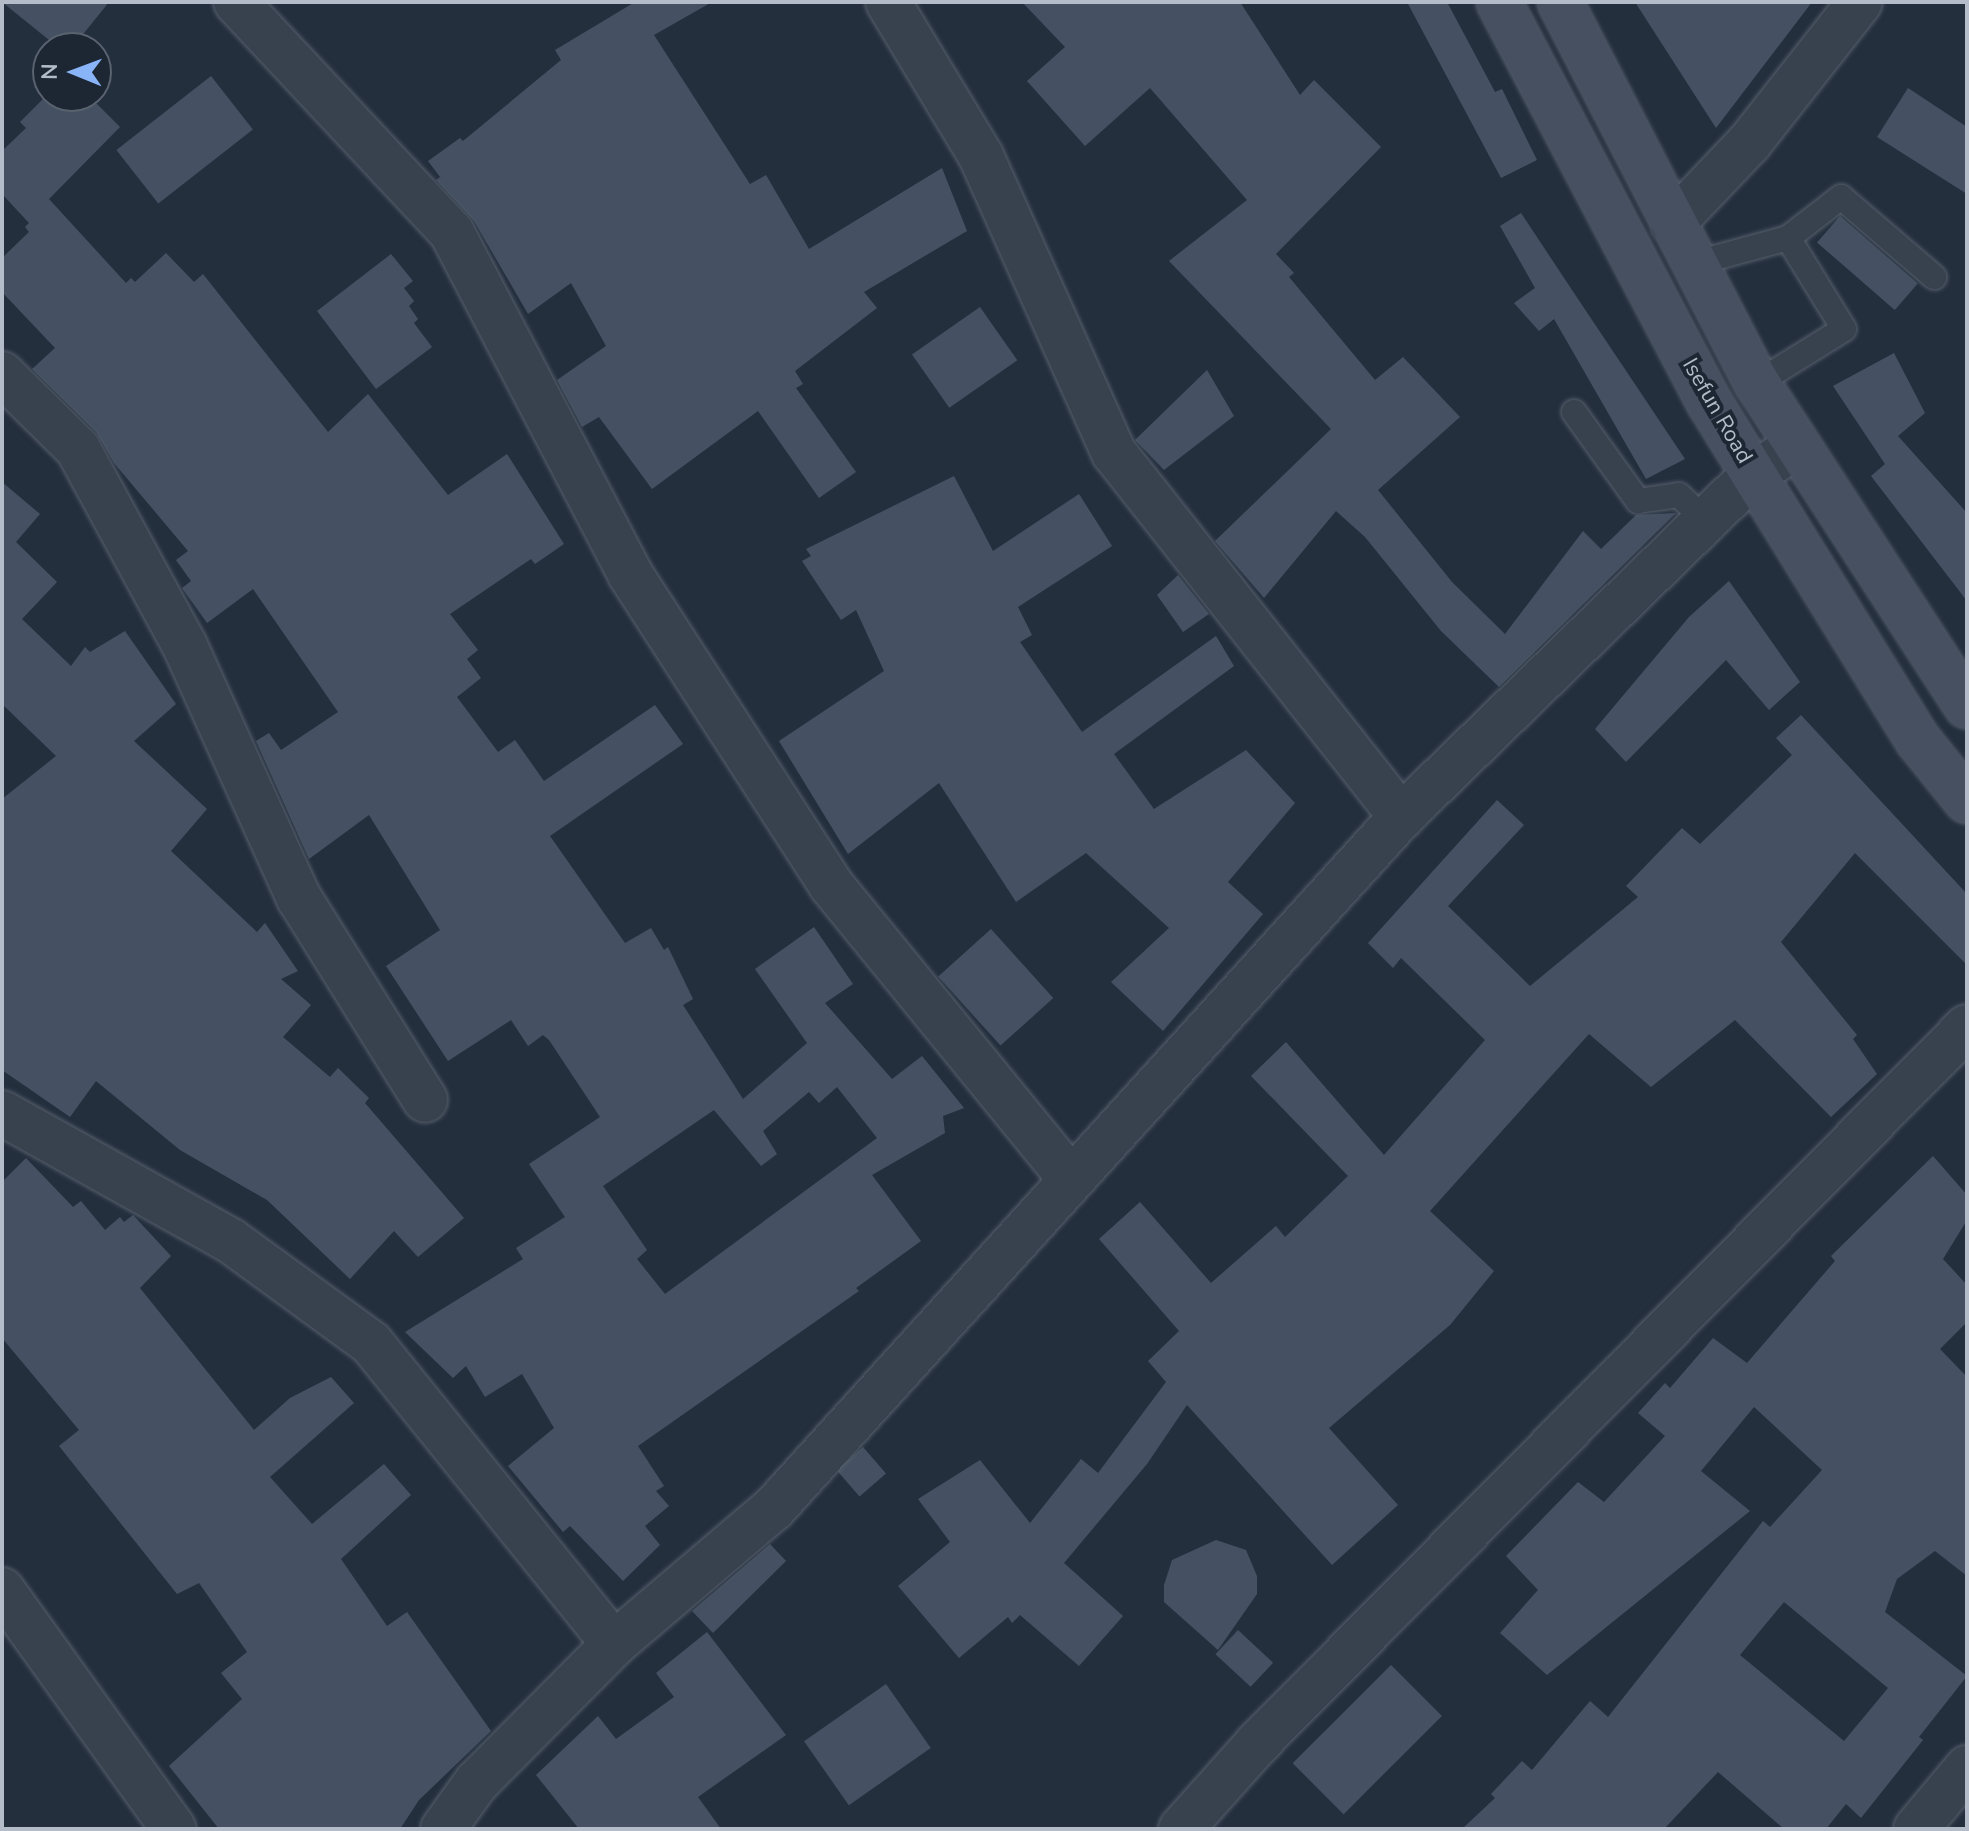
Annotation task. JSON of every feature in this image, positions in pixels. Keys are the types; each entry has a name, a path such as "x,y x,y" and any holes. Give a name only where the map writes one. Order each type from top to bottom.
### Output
{"street":[{"path":"236,2 452,233 630,574 831,885 1071,1179"},
{"path":"888,2 981,156 1114,453 1401,817"},
{"name":"Isefun Road","path":"1499,2 1709,402 1918,740 1967,801"},
{"path":"1560,2 1757,383 1795,447 1967,706"},
{"path":"1673,223 1749,143 1860,2"},
{"path":"2,374 78,449 185,646 299,898 425,1100"},
{"path":"443,1829 476,1783 614,1644 774,1508 1401,817 1754,474 1795,447"},
{"path":"1181,1829 1368,1631 1967,1027"},
{"path":"2,1113 231,1241 371,1343 614,1644"},
{"path":"2,1590 174,1829"},
{"path":"1916,1829 1967,1768"}],"lane":[{"path":"1696,263 1788,238 1841,197 1934,277"},
{"path":"1757,383 1844,329 1788,238"},
{"path":"1574,412 1638,501 1679,495 1706,521"}],"building":[{"path":"2,2 109,2 85,32 39,32"},
{"path":"635,2 712,2 654,35 750,184 766,175 809,249 942,168 967,231 864,292 877,308 795,371 803,384 796,388 856,472 819,498 758,411 652,489 599,417 582,427 557,380 606,346 571,283 528,314 474,221 436,180 440,177 428,161 460,138 463,141 561,60 555,50"},
{"path":"1022,2 1240,2 1300,95 1314,80 1381,147 1276,254 1294,273 1289,277 1375,380 1403,357 1460,417 1378,490 1452,582 1505,634 1583,531 1601,549 1636,515 1676,513 1499,687 1441,631 1365,537 1336,511 1264,598 1215,541 1331,429 1169,261 1247,200 1150,88 1085,146 1027,81 1065,47"},
{"path":"1407,2 1447,2 1495,92 1502,89 1537,160 1501,178"},
{"path":"1635,2 1812,2 1716,128"},
{"path":"211,76 253,130 158,203 116,150"},
{"path":"1908,88 1967,127 1967,194 1877,137"},
{"path":"32,110 105,112 120,127 49,199 126,283 131,278 135,282 166,253 194,282 203,274 328,432 368,394 448,495 507,454 564,544 535,564 531,559 450,614 478,650 467,659 481,678 457,697 498,752 515,740 544,781 655,705 683,744 550,836 625,943 651,928 664,950 668,947 693,999 683,1005 743,1099 807,1043 755,969 814,927 853,984 825,1003 892,1079 922,1056 964,1108 943,1116 945,1133 872,1175 921,1241 856,1288 859,1291 638,1446 664,1486 656,1491 669,1506 645,1526 660,1545 623,1581 570,1526 563,1532 508,1466 554,1428 522,1374 485,1397 466,1366 453,1378 405,1332 523,1259 516,1248 565,1217 529,1164 600,1117 549,1040 543,1035 528,1046 511,1020 448,1061 386,966 440,930 369,815 309,859 256,741 269,733 281,750 338,712 253,589 207,623 182,588 191,581 176,560 188,551 114,463 96,432 32,369 55,348 2,292 2,258 29,232 25,227 29,223 2,194 2,151 26,128 20,122","holes":["837,1087 877,1138 665,1294 637,1259 647,1250 603,1186 714,1110 761,1166 777,1154 763,1131 809,1092 819,1103"]},
{"path":"1521,213 1685,459 1646,479 1554,319 1539,331 1514,303 1535,288 1500,226"},
{"path":"1840,216 1918,284 1895,310 1817,242"},
{"path":"391,254 413,281 404,288 414,301 409,306 418,319 414,323 432,347 376,389 317,311"},
{"path":"980,307 1017,360 949,408 912,355"},
{"path":"1894,353 1925,413 1898,436 1967,513 1967,601 1871,476 1885,464 1833,386"},
{"path":"1207,370 1234,416 1164,470 1135,440"},
{"path":"954,476 993,551 1079,494 1112,546 1018,607 1032,635 1020,642 1082,732 1216,636 1234,666 1114,754 1154,809 1246,750 1295,803 1228,882 1263,914 1163,1031 1111,982 1169,928 1086,853 1016,902 939,783 848,854 779,741 884,671 856,610 841,620 802,561 811,556 806,549"},
{"path":"2,482 40,514 16,542 57,582 22,619 71,666 85,647 90,652 125,631 176,704 134,741 207,809 171,851 257,932 265,923 298,971 281,979 311,1005 283,1037 330,1077 338,1068 369,1098 365,1103 464,1218 418,1257 394,1231 350,1279 267,1200 180,1150 96,1081 70,1117 2,1070 2,799 56,756 2,704"},
{"path":"1178,575 1209,614 1183,632 1157,595"},
{"path":"1729,581 1800,682 1769,710 1726,660 1626,762 1595,729 1689,617"},
{"path":"1801,715 1967,894 1967,965 1855,853 1781,942 1857,1035 1853,1039 1877,1074 1831,1117 1735,1020 1651,1087 1589,1034 1430,1211 1494,1271 1450,1325 1329,1428 1398,1505 1332,1565 1187,1405 1147,1464 1064,1563 1123,1616 1079,1666 1020,1615 1012,1623 1008,1617 959,1658 898,1586 950,1542 918,1499 980,1460 1030,1523 1081,1459 1098,1473 1166,1382 1148,1361 1179,1331 1099,1239 1140,1202 1211,1283 1276,1226 1285,1237 1348,1176 1251,1076 1286,1042 1384,1155 1485,1040 1401,958 1393,968 1368,943 1497,800 1524,825 1448,906 1530,986 1638,897 1626,886 1682,828 1700,844 1792,755 1776,738"},
{"path":"991,929 1053,998 1000,1046 938,977"},
{"path":"1933,1156 1967,1195 1967,1220 1943,1259 1967,1285 1967,1322 1940,1349 1967,1377 1967,1576 1935,1551 1897,1579 1885,1612 1967,1676 1919,1737 1923,1740 1861,1818 1846,1804 1826,1829 1784,1829 1718,1772 1664,1829 1462,1829 1495,1798 1491,1794 1522,1761 1532,1770 1590,1701 1608,1717 1763,1521 1770,1527 1822,1470 1754,1407 1701,1471 1750,1511 1547,1675 1500,1633 1538,1590 1506,1556 1578,1482 1604,1502 1665,1436 1638,1413 1665,1383 1670,1388 1713,1338 1747,1363 1835,1261 1831,1256","holes":["1784,1602 1888,1688 1844,1741 1740,1655"]},
{"path":"26,1158 73,1207 81,1201 105,1230 120,1217 124,1222 133,1215 171,1256 140,1288 254,1430 290,1398 331,1377 354,1403 270,1477 312,1524 384,1464 411,1495 341,1559 387,1626 407,1612 491,1731 419,1800 400,1829 219,1829 169,1766 242,1699 221,1673 247,1652 199,1583 177,1594 59,1446 79,1430 2,1338 2,1182"},
{"path":"863,1447 886,1473 860,1496 837,1470"},
{"path":"1216,1540 1246,1550 1257,1576 1257,1594 1218,1650 1164,1602 1164,1585 1172,1560"},
{"path":"770,1544 786,1561 713,1633 692,1611"},
{"path":"1238,1630 1273,1663 1251,1687 1215,1654"},
{"path":"707,1632 786,1735 698,1797 721,1829 579,1829 536,1775 598,1716 616,1739 674,1697 656,1673"},
{"path":"1391,1665 1442,1716 1344,1814 1293,1763"},
{"path":"886,1684 931,1748 849,1805 804,1741"}]}
